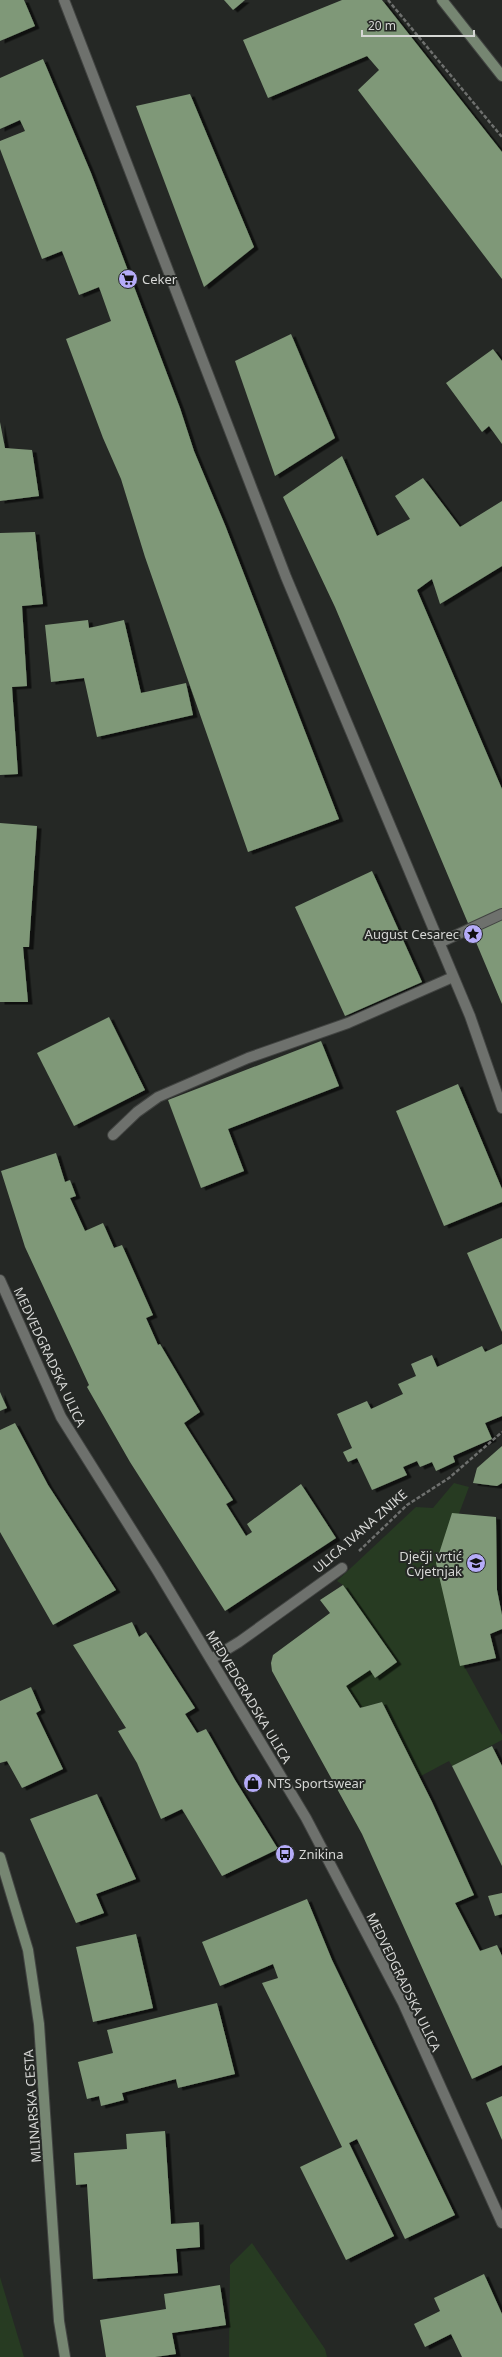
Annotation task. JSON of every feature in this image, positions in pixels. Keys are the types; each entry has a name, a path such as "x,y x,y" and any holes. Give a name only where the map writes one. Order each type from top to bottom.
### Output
{"main road":[{"path":"442,0 502,76"},
{"name":"MLINARSKA CESTA","path":"0,1857 28,1950 39,2024 59,2321 65,2357"}],"street":[{"path":"64,0 286,577 470,1016 502,1108"},
{"path":"439,943 502,914"},
{"path":"113,1135 137,1112 158,1097 248,1058 348,1023 453,977"},
{"name":"MEDVEDGRADSKA ULICA","path":"0,1280 61,1417 211,1658 306,1818 403,2003 502,2223"},
{"name":"ULICA IVANA ZNIKE","path":"211,1658 239,1642 342,1568"}],"path":[{"path":"388,0 502,137"},
{"name":"ULICA IVANA ZNIKE","path":"342,1568 407,1505 449,1478 502,1432"}],"green space":[{"path":"454,1483 469,1487 440,1564 463,1664 502,1735 502,1740 452,1766 449,1761 419,1777 382,1702 360,1708 346,1686 370,1670 376,1678 397,1662 343,1585 337,1581 416,1507 433,1508"},
{"path":"252,2243 325,2349 327,2357 229,2357 230,2265"},
{"path":"0,2277 24,2357 0,2357"}],"building":[{"path":"0,0 24,0 35,26 0,41"},
{"path":"224,0 245,0 233,10"},
{"path":"342,0 382,0 502,152 502,279 358,90 379,70 367,56 268,98 243,40"},
{"path":"43,59 91,173 180,408 194,451 225,525 339,819 248,852 145,557 121,479 103,438 66,339 111,321 99,287 79,295 62,251 42,259 0,149 0,141 25,131 20,120 0,129 0,78"},
{"path":"190,94 254,247 204,287 136,106"},
{"path":"291,334 335,438 275,476 235,361"},
{"path":"493,349 502,361 502,444 489,426 482,432 446,383"},
{"path":"0,422 5,448 32,450 39,496 0,501"},
{"path":"342,456 377,536 410,519 395,496 423,478 460,527 502,501 502,566 440,604 432,579 417,590 502,789 502,1004 335,607 283,497"},
{"path":"35,532 43,604 22,606 27,686 12,687 18,774 0,775 0,533"},
{"path":"88,620 89,628 124,620 141,693 186,683 193,715 97,737 84,678 51,682 45,625"},
{"path":"0,823 37,826 29,947 23,947 28,1002 0,1002"},
{"path":"372,871 422,982 345,1016 295,907"},
{"path":"109,1017 145,1090 74,1126 37,1053"},
{"path":"321,1041 339,1086 228,1129 244,1171 201,1188 168,1100"},
{"path":"458,1084 502,1189 502,1202 444,1226 396,1111"},
{"path":"56,1153 65,1182 70,1180 76,1196 70,1198 85,1231 103,1223 114,1248 122,1245 153,1315 146,1318 158,1345 160,1344 200,1412 184,1423 233,1500 226,1504 246,1536 252,1532 247,1524 301,1484 336,1538 225,1611 130,1462 87,1387 89,1385 25,1247 1,1171"},
{"path":"502,1238 502,1332 467,1253"},
{"path":"502,1344 502,1416 485,1423 492,1439 453,1456 455,1462 436,1471 432,1462 420,1467 417,1461 403,1467 407,1475 372,1490 357,1458 348,1462 343,1452 352,1448 337,1414 367,1401 371,1409 403,1394 398,1384 416,1376 411,1364 432,1355 437,1367 482,1346 485,1352"},
{"path":"0,1392 7,1408 0,1411"},
{"path":"15,1423 48,1485 116,1590 53,1625 0,1532 0,1430"},
{"path":"502,1446 502,1483 497,1486 473,1483 477,1468"},
{"path":"452,1513 496,1517 497,1590 502,1615 502,1629 490,1634 496,1658 460,1666 436,1563"},
{"path":"343,1585 397,1662 375,1678 370,1670 346,1686 360,1708 382,1702 432,1802 474,1895 455,1903 480,1951 497,1945 502,1956 502,2065 472,2079 362,1834 272,1671 271,1663 273,1655 330,1613 320,1600"},
{"path":"132,1622 139,1637 146,1632 195,1708 185,1714 197,1733 206,1729 235,1780 278,1849 222,1876 182,1809 161,1819 137,1763 118,1731 126,1728 73,1645"},
{"path":"31,1687 41,1710 36,1713 63,1769 22,1788 7,1761 0,1763 0,1701"},
{"path":"492,1746 502,1766 502,1866 452,1766"},
{"path":"97,1794 136,1879 96,1894 104,1913 76,1923 30,1819"},
{"path":"502,1893 502,1914 495,1916 488,1896"},
{"path":"307,1899 332,1960 455,2215 405,2239 357,2139 349,2143 394,2236 346,2260 300,2167 342,2147 262,1983 278,1978 273,1964 220,1986 202,1942"},
{"path":"136,1934 153,2008 93,2022 76,1947"},
{"path":"217,2003 235,2074 178,2088 176,2079 122,2093 124,2100 101,2106 99,2096 87,2099 78,2062 113,2053 107,2030"},
{"path":"502,2096 502,2140 486,2103"},
{"path":"165,2131 171,2224 199,2222 200,2247 176,2249 178,2273 93,2279 87,2184 76,2185 74,2153 127,2149 126,2134"},
{"path":"484,2274 502,2314 502,2357 462,2357 451,2334 425,2347 414,2324 440,2311 434,2298"},
{"path":"220,2285 226,2325 172,2333 176,2354 155,2357 106,2357 100,2320 166,2309 164,2294"}],"place":[{"name":"Ceker","path":"128,279"},
{"name":"August Cesarec","path":"473,934"},
{"name":"Dječji vrtić Cvjetnjak","path":"476,1563"},
{"name":"NTS Sportswear","path":"253,1783"},
{"name":"Znikina","path":"285,1854"}]}
